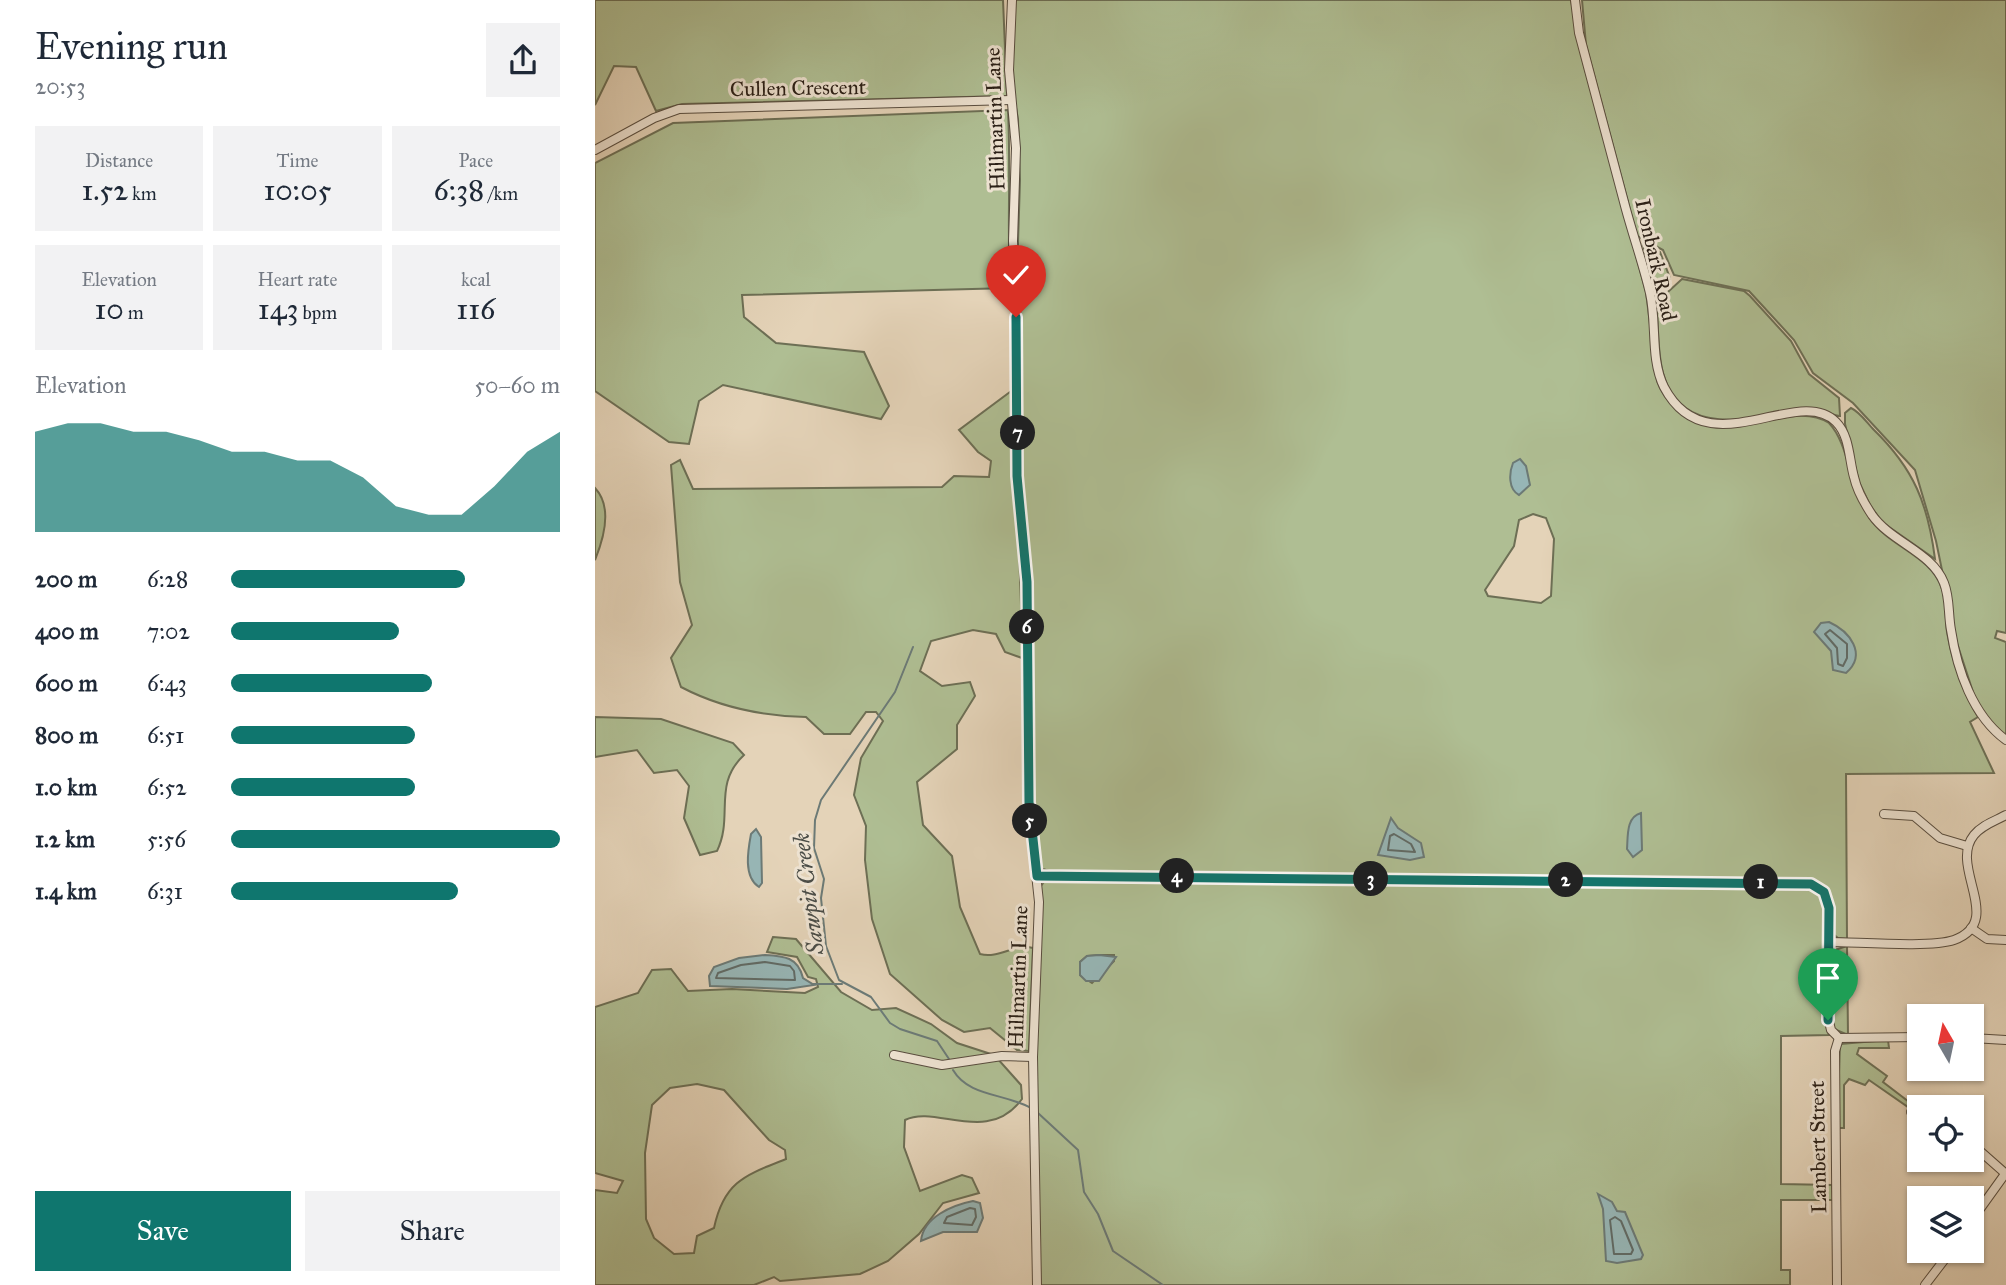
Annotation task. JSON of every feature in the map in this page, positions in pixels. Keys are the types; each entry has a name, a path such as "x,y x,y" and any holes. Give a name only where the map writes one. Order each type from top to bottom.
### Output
{"street":[{"name":"Hillmartin Lane","path":"1012,0 1009,51 1011,100 1016,119 1017,167 1013,241 1018,344 1017,476 1027,576 1029,802 1039,916 1033,1057 1037,1285"},
{"name":"Ironbark Road","path":"1575,0 1579,33 1650,295 1658,371 1665,389 1689,414 1716,424 1739,424 1809,411 1825,415 1837,423 1845,438 1856,484 1870,512 1885,531 1928,562 1941,576 1947,596 1954,645 1974,702 1984,721 2006,740"},
{"name":"Cullen Crescent","path":"595,150 654,118 679,109 1011,100"},
{"path":"1884,814 1914,816 1940,838 1967,846"},
{"path":"1829,942 1943,942 1961,937 1971,928 1978,903 1967,870 1967,846 1978,831 2006,815"},
{"name":"Lambert Street","path":"1037,876 1800,882 1821,890 1829,908 1827,1013 1831,1030 1839,1038 1835,1055 1834,1139 1837,1285"},
{"path":"1971,928 1987,939 2006,940"},
{"path":"1839,1038 1907,1037"},
{"path":"1985,1039 2006,1040"},
{"path":"894,1055 942,1065 1002,1056 1033,1057"},
{"path":"1984,1155 2005,1174 1984,1203"},
{"path":"1925,1285 1942,1263"}],"green space":[{"path":"595,0 1003,0 1007,96 682,104 656,111 636,67 614,66 595,105"},
{"path":"1014,0 1571,0 1583,62 1646,292 1657,381 1662,392 1683,414 1707,424 1745,425 1798,416 1814,417 1829,423 1841,443 1858,495 1871,520 1889,538 1920,560 1937,578 1944,594 1947,632 1955,665 1978,717 1970,722 1994,773 1846,774 1847,939 1833,934 1828,895 1819,883 1810,880 1052,872 1040,868 1034,843 1020,482 1017,275 1020,180 1018,119 1012,85","holes":["1533,514 1546,518 1554,539 1551,596 1541,603 1488,596 1485,590 1514,546 1519,520"]},
{"path":"1582,0 2006,0 2006,633 1997,631 1995,638 2006,642 2006,736 1986,718 1974,695 1957,643 1936,541 1915,470 1853,403 1813,373 1794,340 1749,291 1674,275 1663,250 1637,236 1586,45"},
{"path":"1008,110 1010,288 742,295 744,317 776,343 864,352 889,406 881,419 723,385 699,401 689,444 669,442 595,391 595,163 673,123"},
{"path":"1643,245 1660,252 1670,278 1667,287 1656,297"},
{"path":"1682,279 1744,291 1750,296 1791,341 1809,374 1839,398 1840,416 1820,411 1729,420 1708,418 1689,410 1673,396 1663,373 1656,303"},
{"path":"1014,389 1022,658 1005,652 996,634 973,630 931,641 920,671 942,686 970,682 975,696 957,725 957,749 917,782 923,825 952,856 960,907 980,954 1033,948 1029,1051 1017,1050 990,1028 964,1032 942,1020 890,974 872,919 865,860 866,826 854,795 861,758 883,721 876,712 866,712 850,734 824,734 806,717 742,709 681,687 671,658 692,625 680,582 671,465 680,460 693,489 942,487 954,476 989,477 991,461 978,452 959,430"},
{"path":"1851,408 1888,444 1909,473 1923,504 1935,559 1882,522 1870,505 1859,482 1845,424 1845,413"},
{"path":"595,488 604,504 605,523 595,560"},
{"path":"595,717 661,719 733,743 744,755 734,766 729,778 722,838 717,851 700,855 684,818 689,786 677,770 654,773 637,750 595,757"},
{"path":"1046,879 1807,886 1819,892 1826,908 1824,1018 1829,1035 1781,1036 1781,1184 1832,1185 1833,1200 1781,1200 1781,1270 1790,1270 1790,1285 1039,1285 1035,1052 1041,886","holes":["1114,955 1114,961 1092,983 1080,975 1080,962 1087,956"]},
{"path":"773,937 796,939 841,992 872,1010 896,1008 931,1024 957,1043 994,1055 921,1064 997,1058 1021,1085 1022,1099 1008,1113 993,1120 978,1122 917,1116 905,1120 904,1147 920,1191 962,1175 972,1178 979,1193 943,1203 919,1234 888,1261 860,1274 780,1281 774,1277 754,1285 595,1285 595,1190 617,1193 623,1181 595,1173 595,1007 638,993 652,970 671,969 688,991 732,989 805,993 818,987 816,979 808,977 797,957 767,952","holes":["697,1084 724,1090 769,1140 785,1150 786,1159 748,1175 739,1182 724,1200 714,1228 697,1236 694,1253 674,1254 654,1238 646,1219 645,1153 652,1105 670,1088"]},
{"path":"1847,946 1848,1035 1834,1029 1831,1019 1832,951"},
{"path":"1888,1040 1889,1048 1859,1048 1857,1054 1887,1076 1883,1082 1907,1100 1907,1106 1869,1080 1865,1085 1849,1079 1844,1085 1844,1128 1837,1128 1840,1044"}],"water":[{"path":"1520,459 1526,466 1530,485 1519,495 1511,485 1510,476 1513,463"},
{"path":"1829,622 1849,637 1856,651 1852,666 1846,673 1833,670 1831,651 1814,632 1821,623"},
{"path":"1641,813 1642,850 1633,857 1627,849 1629,828 1633,818"},
{"path":"1391,818 1398,828 1421,843 1424,857 1410,860 1378,855"},
{"path":"756,829 761,837 762,883 759,887 751,877 748,863 751,834"},
{"path":"765,955 784,957 794,962 803,978 814,985 787,989 710,986 709,976 714,967 739,958"},
{"path":"1087,956 1116,957 1099,981 1086,981 1080,975 1080,962"},
{"path":"1598,1194 1612,1202 1617,1211 1625,1212 1643,1255 1641,1259 1617,1263 1606,1261 1603,1209"},
{"path":"973,1201 980,1203 983,1218 977,1232 943,1232 921,1241 927,1225 933,1219 948,1209"}],"waterway":[{"name":"Sawpit Creek","path":"913,647 895,692 821,800 815,820 814,848 824,879 821,898 826,946 839,980 871,997 890,1023 937,1041 949,1059"},
{"path":"813,984 842,984"},
{"name":"Sawpit Creek","path":"953,1070 960,1079 978,1090 1031,1108"},
{"name":"Sawpit Creek","path":"1038,1113 1078,1150 1084,1192 1098,1214 1113,1251 1163,1285"}],"route":[{"path":"1016,317 1017,476 1027,582 1029,802 1037,876 1811,884 1824,892 1829,908 1826,993 1828,1020"}]}
